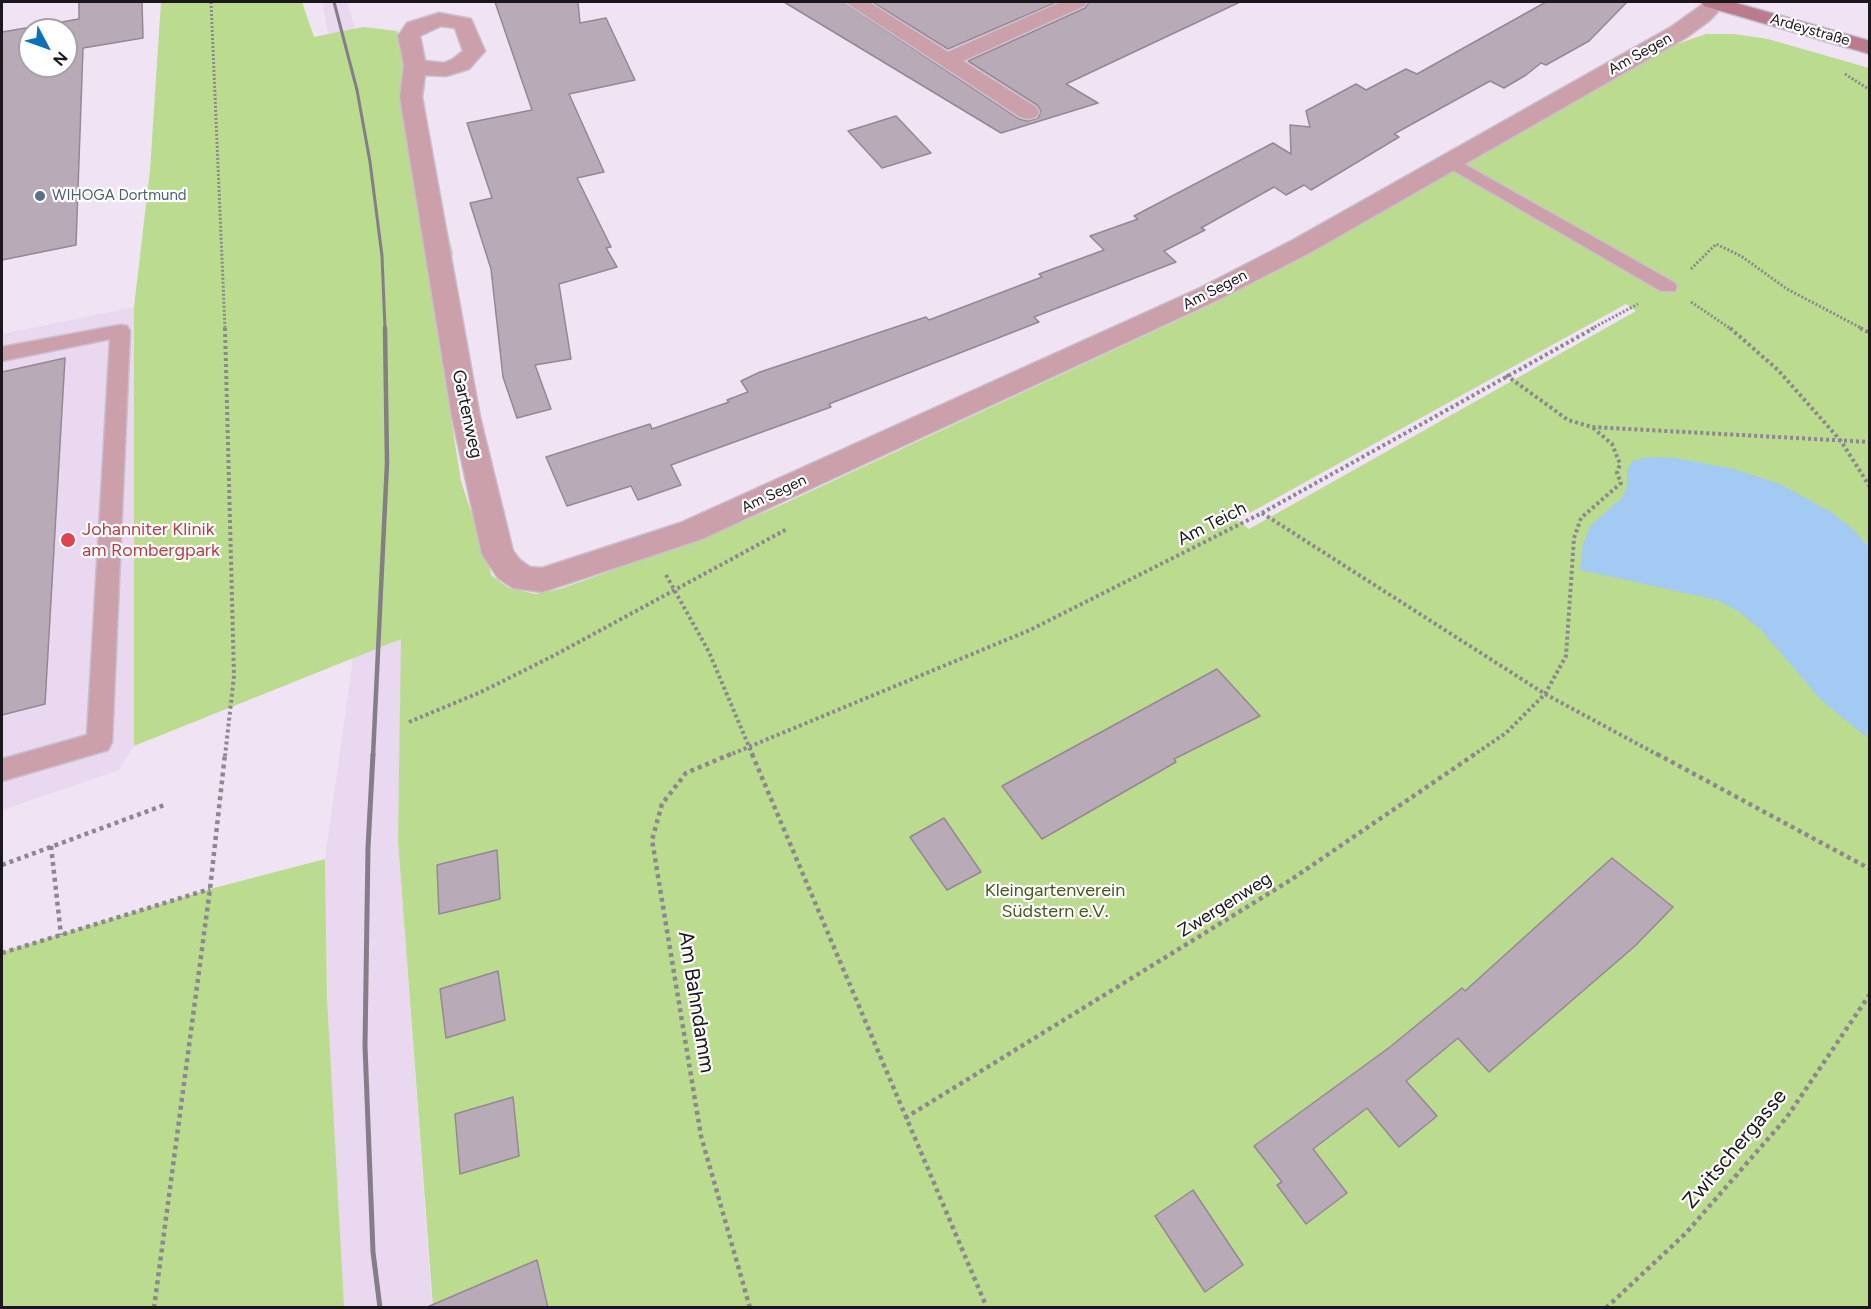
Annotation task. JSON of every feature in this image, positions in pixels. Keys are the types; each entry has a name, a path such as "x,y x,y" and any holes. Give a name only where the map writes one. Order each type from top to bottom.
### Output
{"main road":[{"name":"Ardeystraße","path":"1714,2 1869,48"}],"street":[{"path":"855,2 1028,112"},
{"path":"947,60 1077,2"},
{"name":"Am Segen","path":"691,531 1209,294 1302,246 1679,32 1703,16 1714,2"},
{"name":"Gartenweg","path":"415,65 411,97 438,261 466,417 498,554 509,569 524,579 542,580 691,531"}],"lane":[{"path":"1450,161 1668,286"},
{"path":"2,354 120,331 99,742 2,770"}],"path":[{"path":"154,1308 210,889 234,676 230,458 211,2"},
{"name":"Am Teich","path":"748,747 1030,630 1262,513 1668,286 1696,265 1716,244 1741,256 1787,289 1869,333"},
{"path":"1668,286 1730,328 1778,370 1841,441 1869,487"},
{"path":"1506,375 1568,420 1592,428 1739,433 1869,442"},
{"name":"Zwergenweg","path":"905,1118 1289,881 1506,733 1545,694 1566,656 1574,538 1581,518 1621,483 1617,473 1620,464 1612,444 1592,428"},
{"path":"1262,513 1545,694 1869,869"},
{"path":"409,722 481,692 553,656 674,588 709,652 987,1308"},
{"name":"Am Bahndamm","path":"748,747 686,773 662,804 652,840 701,1136 750,1308"},
{"path":"2,865 167,804"},
{"path":"51,846 61,935"},
{"path":"2,953 210,889"},
{"name":"Zwitschergasse","path":"1605,1308 1686,1233 1787,1117 1858,1015 1869,994"}],"shaded area":[{"path":"322,2 347,2 367,64 402,638 398,841 432,1307 338,1307 329,1061 325,859 367,557 329,37"},
{"name":"Johanniter Klinik am Rombergpark","path":"134,307 134,746 119,770 2,810 2,334"}],"green space":[{"name":"Kleingartenverein Südstern e.V.","path":"161,2 302,2 314,37 363,27 397,31 453,253 434,312 461,481 492,576 509,588 536,594 560,589 692,542 779,506 1219,301 1311,252 1657,51 1706,34 1733,34 1768,39 1869,68 1869,1307 433,1307 398,841 401,639 134,746 134,307 150,170","holes":["1626,304 1636,311 1249,529 1237,520"]},
{"path":"325,859 327,997 344,1307 2,1307 2,952 210,889"}],"water":[{"path":"1649,457 1675,458 1734,469 1780,484 1831,512 1854,530 1869,548 1869,739 1822,701 1761,630 1738,611 1717,600 1580,570 1583,544 1591,525 1623,497 1627,487 1627,472 1632,461"}],"building":[{"name":"WIHOGA Dortmund","path":"79,2 142,2 143,38 83,48 76,245 2,260 2,32 18,29 18,78 78,78"},
{"path":"495,2 578,2 580,23 606,18 635,80 569,94 604,172 577,178 611,247 606,248 617,267 559,284 571,359 535,365 551,409 517,418 503,377 491,269 470,203 492,198 467,123 532,110"},
{"path":"784,2 843,2 1019,119 1027,121 1038,118 1041,111 1037,105 968,61 1085,8 1089,2 1240,2 1066,84 1098,103 1001,133"},
{"path":"872,2 1057,2 948,49"},
{"path":"1546,2 1627,2 1589,41 1546,65 1541,63 1504,88 1490,81 1394,134 1399,137 1311,190 1304,185 1286,195 1274,187 1201,228 1205,230 1164,251 1176,262 1034,317 1039,322 829,404 831,407 671,465 681,485 638,500 631,486 567,506 546,457 650,424 652,429 729,402 727,400 748,392 741,381 760,372 926,317 929,320 1042,277 1039,274 1104,250 1090,236 1138,219 1134,216 1273,143 1291,154 1290,125 1310,127 1306,111 1356,84 1366,90 1406,69 1417,74"},
{"path":"896,116 931,153 882,168 848,131"},
{"path":"65,358 45,704 2,715 2,372"},
{"path":"1217,669 1260,716 1174,759 1176,762 1042,839 1002,786"},
{"path":"944,818 981,872 947,890 910,837"},
{"path":"497,850 500,899 439,914 437,865"},
{"path":"1612,858 1673,907 1635,946 1489,1072 1458,1038 1406,1081 1437,1116 1399,1147 1367,1108 1313,1149 1347,1193 1306,1224 1277,1185 1282,1182 1254,1146 1390,1047 1462,988 1465,991"},
{"path":"498,971 505,1020 446,1038 440,989"},
{"path":"513,1097 519,1156 460,1174 455,1114"},
{"path":"1193,1190 1243,1265 1205,1292 1155,1216"},
{"path":"537,1260 548,1308 425,1308"}],"railway":[{"path":"334,2 357,90 370,162 382,256 385,329"},
{"path":"373,756 387,463 385,328"},
{"path":"373,754 368,848 365,1046 373,1252 380,1308"}],"place":[{"name":"WIHOGA Dortmund","path":"40,196"},
{"name":"Johanniter Klinik am Rombergpark","path":"68,540"}]}
